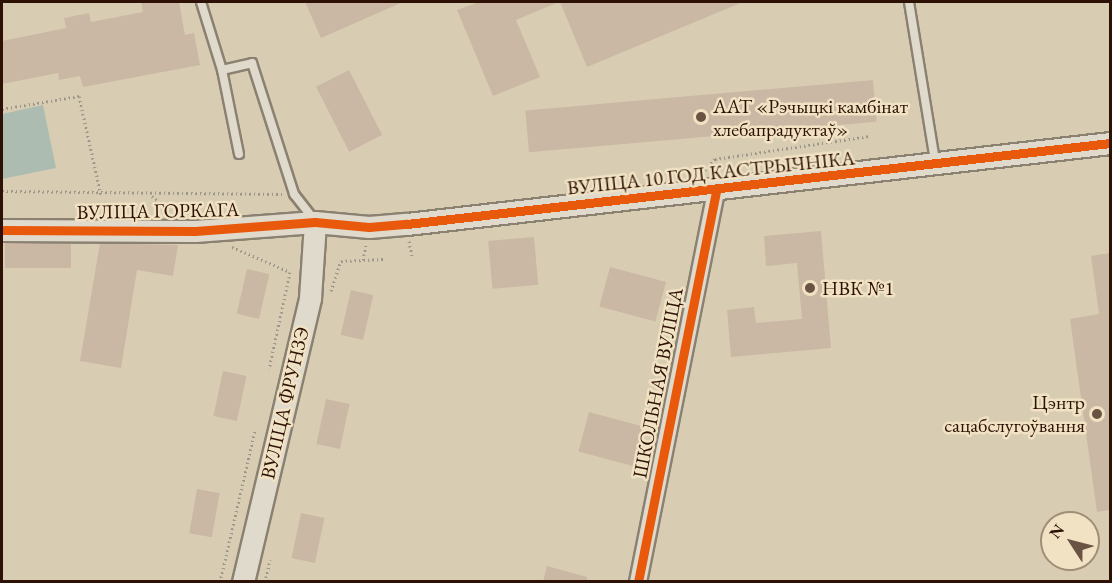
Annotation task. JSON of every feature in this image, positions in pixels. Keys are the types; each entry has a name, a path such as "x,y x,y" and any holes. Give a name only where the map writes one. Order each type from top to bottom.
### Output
{"street":[{"name":"ВУЛІЦА 10 ГОД КАСТРЫЧНІКА","path":"315,222 369,227 407,224 716,191 1110,143"},
{"name":"ШКОЛЬНАЯ ВУЛІЦА","path":"638,582 716,191"},
{"name":"ВУЛІЦА ГОРКАГА","path":"2,230 195,231 315,222"},
{"name":"ВУЛІЦА ФРУНЗЭ","path":"243,582 309,298 315,222"}],"lane":[{"path":"201,2 222,70 239,154"},
{"path":"909,2 935,165"},
{"path":"222,70 252,63 294,194 315,222"}],"path":[{"path":"2,109 79,96 102,195"},
{"path":"2,191 102,195 294,194"},
{"path":"151,195 195,231"},
{"path":"227,245 290,273 268,369"},
{"path":"285,295 327,301 341,261 384,259"},
{"path":"220,582 255,430"}],"shaded area":[{"path":"43,105 56,168 2,179 2,114"}],"building":[{"path":"141,2 179,2 185,35 194,33 200,65 83,87 80,76 59,80 58,73 2,84 2,41 66,28 64,18 89,13 91,22 143,12"},
{"path":"305,2 403,2 321,38"},
{"path":"479,2 559,2 516,20 540,77 493,96 457,10"},
{"path":"560,2 743,2 587,67"},
{"path":"349,70 382,135 349,152 316,87"},
{"name":"ААТ «Рэчыцкі камбінат хлебапрадуктаў»","path":"873,80 877,122 529,152 525,110"},
{"path":"821,231 831,348 731,357 727,310 754,307 756,323 802,319 797,263 766,266 764,236"},
{"path":"534,237 538,285 492,289 488,241"},
{"path":"5,243 71,243 71,268 5,268"},
{"path":"100,243 178,245 173,276 137,270 121,368 80,361"},
{"name":"Цэнтр сацабслугоўвання","path":"1110,253 1110,510 1100,512 1097,511 1070,319 1099,314 1091,256"},
{"path":"610,267 666,282 655,322 599,307"},
{"path":"247,269 269,274 259,319 237,314"},
{"path":"351,290 373,295 363,340 341,335"},
{"path":"223,371 246,376 237,421 213,416"},
{"path":"326,399 349,404 340,449 316,444"},
{"path":"589,412 645,427 634,467 578,452"},
{"path":"197,489 220,493 212,537 189,533"},
{"path":"301,513 324,518 315,563 291,558"},
{"path":"547,566 587,577 587,582 543,582"}],"cycle path":[{"path":"2,230 195,231 315,222 369,227 1110,143"},
{"path":"638,582 716,191"}],"place":[{"name":"ААТ «Рэчыцкі камбінат хлебапрадуктаў»","path":"701,117"},
{"name":"НВК №1","path":"810,288"},
{"name":"Цэнтр сацабслугоўвання","path":"1097,414"}]}
